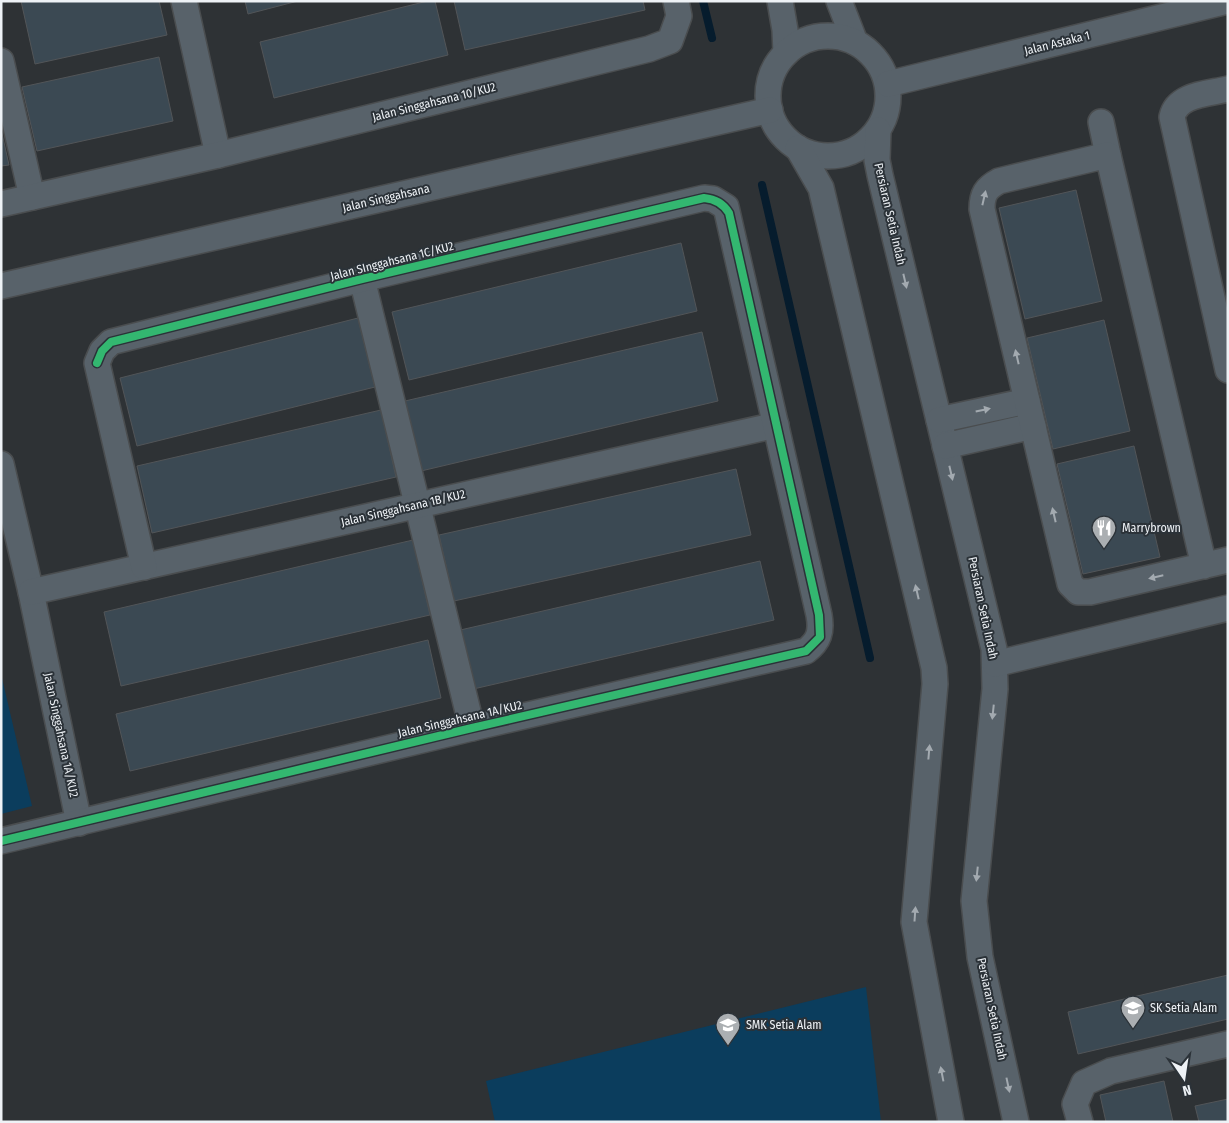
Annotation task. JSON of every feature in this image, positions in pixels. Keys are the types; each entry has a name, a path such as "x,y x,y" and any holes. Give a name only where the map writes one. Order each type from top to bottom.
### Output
{"street":[{"path":"184,1 218,155"},
{"name":"Jalan Singgahsana 10/KU2","path":"1,204 218,155 649,49 670,41 679,16 676,1"},
{"path":"780,1 785,23 786,53"},
{"path":"839,1 855,42"},
{"name":"Jalan Astaka 1","path":"888,84 1227,1"},
{"path":"798,148 816,154 834,155 852,151 867,142 878,130 885,116 888,84 882,67 855,42 838,36 818,36 800,42 786,53 775,68 769,85 768,103 773,121 784,136 798,148 821,188 934,668 914,922 950,1122"},
{"path":"1,61 32,197"},
{"path":"1228,89 1184,100 1174,109 1172,117 1228,370"},
{"name":"Jalan Singgahsana","path":"1,286 770,110"},
{"path":"1101,122 1204,566"},
{"name":"Persiaran Setia Indah","path":"878,130 877,160 880,175 994,649 995,689 974,901 980,957 1016,1122"},
{"path":"1108,154 999,181 984,192 982,209 1070,584 1078,592 1090,592 1228,560"},
{"name":"Jalan SInggahsana 1C/KU2","path":"144,567 97,363 102,351 111,342 362,279 704,198"},
{"name":"Jalan Singgahsana 1A/KU2","path":"1,464 31,592 79,823 472,728 806,651 820,637 820,616 729,213 720,203 704,198"},
{"path":"362,279 472,728"},
{"path":"939,420 1027,401"},
{"name":"Jalan Singgahsana 1B/KU2","path":"31,592 776,425"},
{"path":"945,446 1033,426"},
{"path":"995,664 1228,608"},
{"path":"1,841 79,823"},
{"path":"1080,1122 1075,1104 1084,1083 1112,1071 1228,1044"}],"shaded area":[{"path":"1,674 32,806 1,814"},
{"name":"SMK Setia Alam","path":"866,987 881,1122 495,1122 486,1081"}],"building":[{"path":"21,1 159,1 167,35 35,64"},
{"path":"245,1 298,1 248,14"},
{"path":"428,1 435,1 448,55 274,98 260,42"},
{"path":"454,1 643,1 645,10 465,50"},
{"path":"159,57 173,121 37,151 22,87"},
{"path":"1,129 9,165 1,166"},
{"path":"1076,190 1102,301 1025,319 999,208"},
{"path":"681,243 697,311 409,380 392,312"},
{"path":"358,318 375,387 137,446 120,378"},
{"path":"1104,320 1130,431 1053,449 1027,338"},
{"path":"702,332 718,401 421,471 405,401"},
{"path":"381,410 396,477 152,533 137,466"},
{"path":"1134,446 1160,557 1083,574 1057,464"},
{"path":"736,469 751,535 454,601 439,535"},
{"path":"413,540 430,615 121,686 104,612"},
{"path":"760,561 774,620 469,690 456,631"},
{"path":"428,640 441,698 130,771 116,714"},
{"path":"1228,975 1228,1019 1078,1054 1068,1012"},
{"path":"1164,1081 1173,1122 1106,1122 1100,1095"},
{"path":"1228,1099 1228,1122 1199,1122 1195,1106"}],"waterway":[{"path":"703,1 712,38"},
{"path":"762,185 870,658"}],"cycle path":[{"path":"1,841 472,728 806,651 820,637 819,615 729,213 721,204 712,199 704,198 362,279 111,342 102,351 97,363"}],"place":[{"name":"Marrybrown","path":"1104,549"},
{"name":"SK Setia Alam","path":"1133,1029"},
{"name":"SMK Setia Alam","path":"728,1046"}]}
